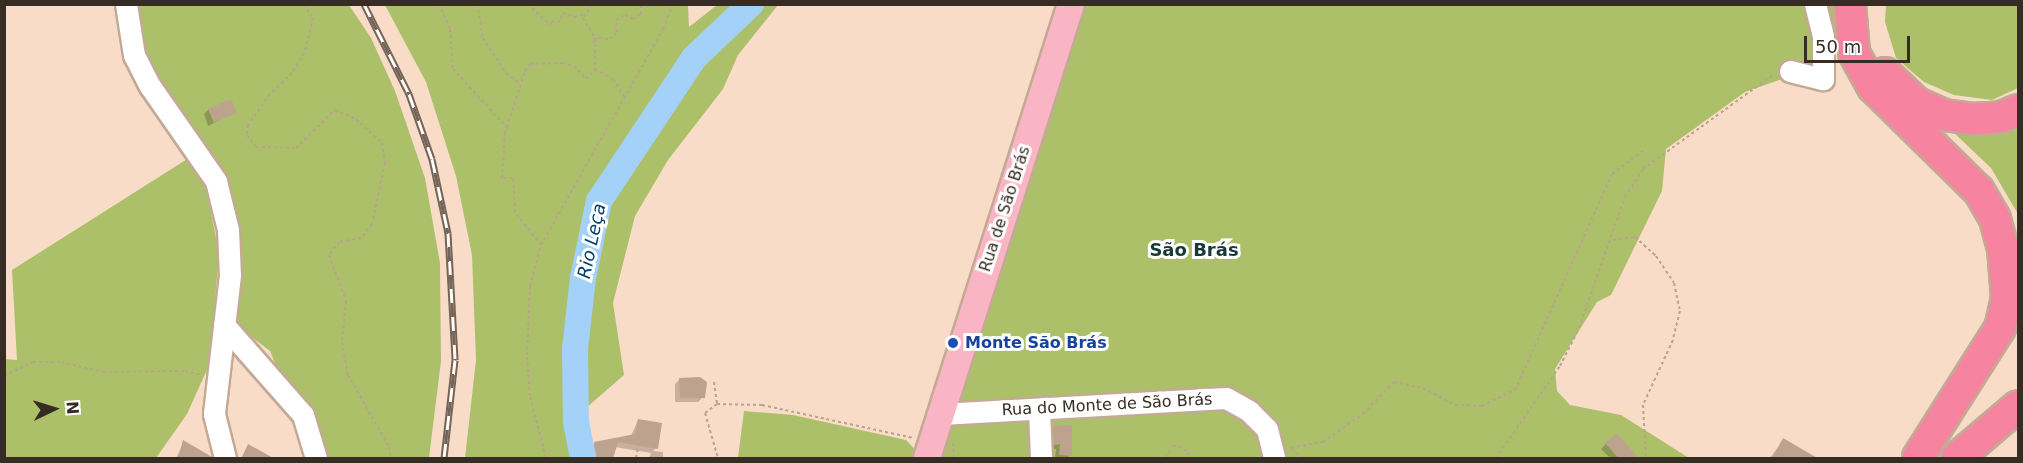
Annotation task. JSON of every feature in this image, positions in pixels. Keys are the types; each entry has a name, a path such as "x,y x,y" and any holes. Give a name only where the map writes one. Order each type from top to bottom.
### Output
{"highway":[{"path":"1850,4 1854,53 1873,87 1979,191 1995,219 2003,248 2007,298 2000,327 1917,458"},
{"path":"1864,4 1868,44 1893,85 1917,104 1944,115 1974,119 2001,117 2019,110"},
{"path":"1917,458 1982,392 2019,335"},
{"path":"1957,459 2019,406"},
{"path":"1987,459 2019,432"}],"main road":[{"name":"Rua de São Brás","path":"928,457 1071,4"}],"street":[{"path":"126,4 134,55 150,86 216,181 229,253 214,414 225,459"},
{"path":"1790,71 1823,78 1823,36 1815,4"},
{"path":"224,326 303,415 316,459"},
{"name":"Rua do Monte de São Brás","path":"941,414 1226,398 1249,411 1267,429 1282,454"},
{"path":"1039,410 1041,459"}],"path":[{"path":"304,4 313,18 304,53 292,74 270,94 248,125 247,135 256,147 296,148 335,110 356,119 382,143 385,163 372,224 361,238 339,242 329,255 346,301 342,342 348,375 389,447 391,459"},
{"path":"439,4 450,29 453,69 508,130"},
{"path":"477,4 483,38 506,74 520,84"},
{"path":"528,4 550,25 552,21 558,23 563,13 574,17 584,15 592,4"},
{"path":"593,43 599,38 610,39 617,32 616,20 625,15 633,19 641,14 641,4"},
{"path":"546,459 530,396 527,355 531,285 541,245 673,4"},
{"path":"541,245 515,212 513,178 502,178 505,133 508,130 520,84 530,64 574,66 586,79 595,69 593,43 595,38 584,15"},
{"path":"595,69 613,79 624,96"},
{"path":"1496,459 1560,366 1613,240 1625,197 1643,169 1769,75 1790,71"},
{"path":"1282,454 1323,442 1364,414 1394,382 1423,388 1455,405 1482,406 1515,390 1612,174 1644,150"},
{"path":"1613,240 1635,237 1656,256 1674,283 1680,311 1672,340 1643,405 1646,459"},
{"path":"4,376 33,362 61,362 103,372 185,371 199,375 218,369"},
{"path":"714,382 717,404"},
{"path":"718,459 705,413 717,404 762,405 847,421 913,438 928,457"},
{"path":"954,445 954,459"},
{"path":"1166,459 1173,446 1179,446 1189,453 1183,459"},
{"path":"636,459 639,447"}],"green space":[{"path":"134,5 349,5 371,38 395,91 425,178 440,263 441,361 429,458 314,458 270,351 235,324 241,257 229,191 200,140 145,60"},
{"path":"385,5 688,5 689,27 717,5 778,5 738,55 723,89 668,160 635,216 613,303 624,375 586,408 593,458 465,458 476,360 472,255 456,176 426,82"},
{"path":"1077,5 1834,5 1837,52 1825,64 1745,92 1666,149 1662,191 1611,295 1597,302 1555,369 1557,391 1570,405 1621,415 1689,458 940,458"},
{"path":"1886,5 2018,5 2018,88 1992,100 1954,95 1924,82 1896,58 1885,22"},
{"path":"1951,130 1981,135 2018,130 2018,214 1991,168"},
{"path":"192,156 207,194 219,252 210,363 187,414 156,458 5,458 5,359 17,360 12,270"},
{"path":"744,411 793,415 906,440 920,455 919,458 738,458"}],"building":[{"path":"231,99 237,113 214,123 208,109"},
{"path":"700,377 707,382 705,398 680,398 679,378"},
{"path":"638,419 662,423 658,449 618,442 613,459 597,459 594,442 635,434"},
{"path":"1072,425 1072,456 1059,455 1060,444 1053,445 1052,426"},
{"path":"1617,433 1639,459 1619,459 1605,443"},
{"path":"1783,438 1819,459 1772,459"},
{"path":"183,440 212,457 212,459 178,459"},
{"path":"248,444 275,459 241,459"}],"waterway":[{"name":"Rio Leça","path":"583,458 576,421 575,349 583,278 599,201 694,58 751,4"}],"railway":[{"path":"364,4 409,94 432,159 448,233 455,360 444,458"}],"place":[{"name":"Monte São Brás","path":"953,343"}],"district":[{"name":"São Brás","path":"1194,250"}]}
